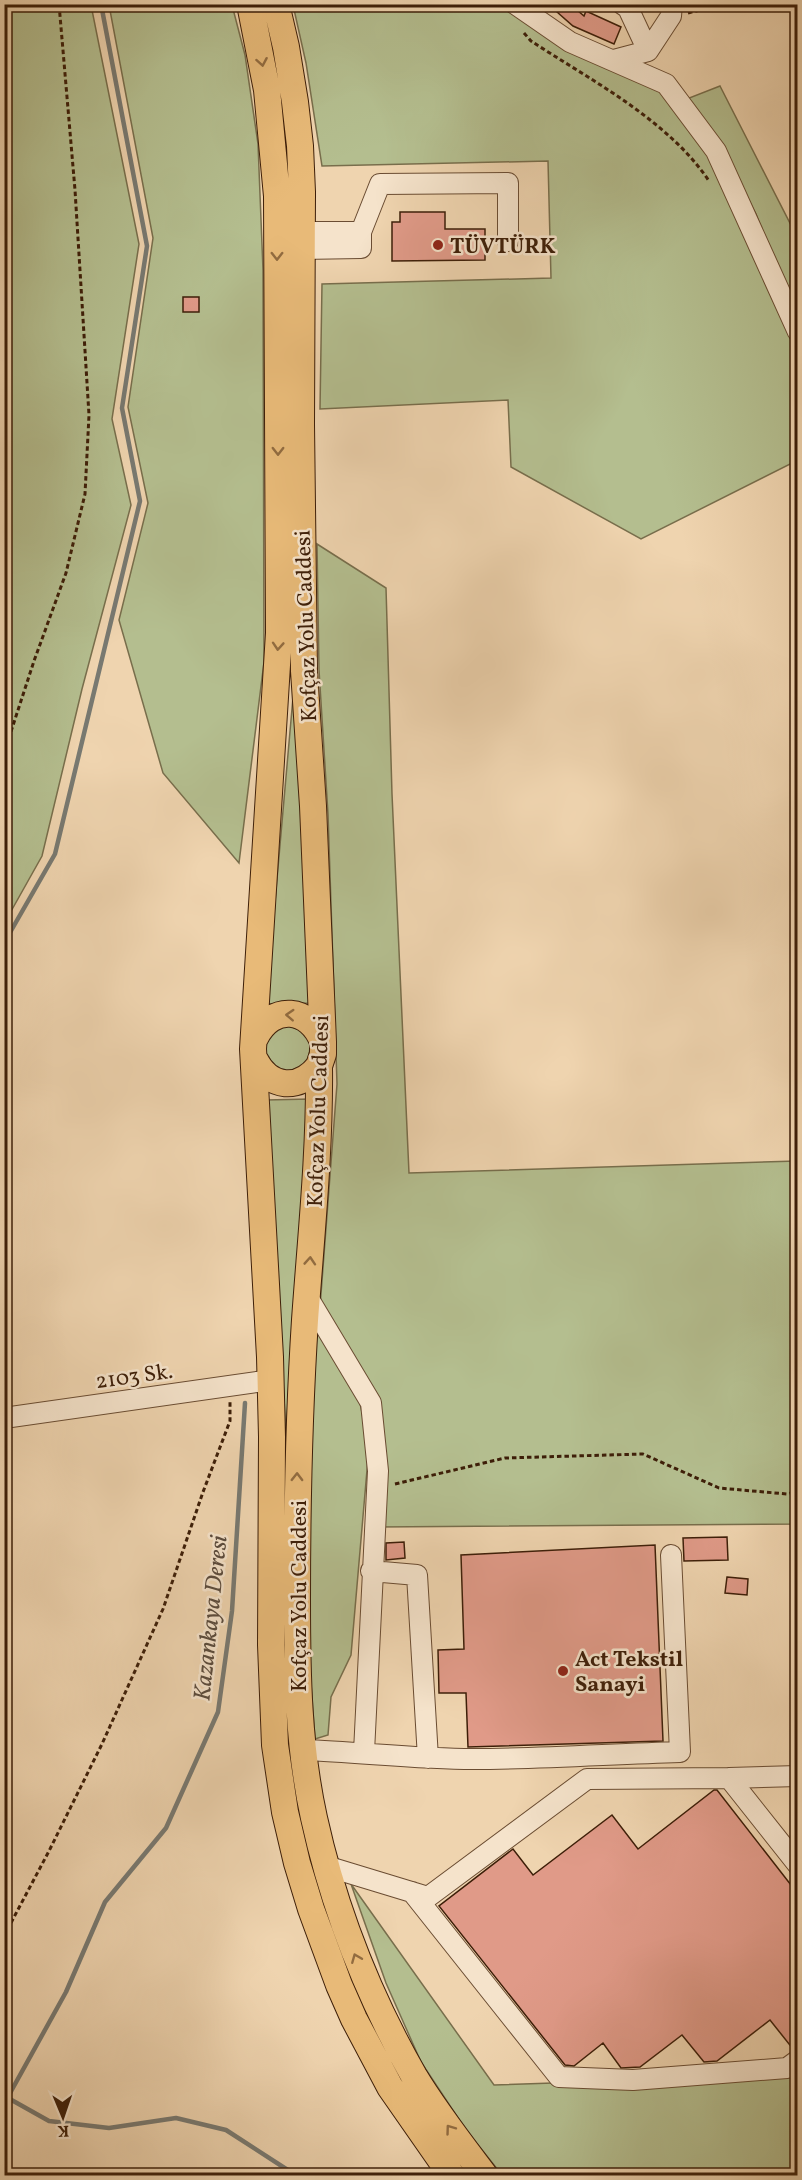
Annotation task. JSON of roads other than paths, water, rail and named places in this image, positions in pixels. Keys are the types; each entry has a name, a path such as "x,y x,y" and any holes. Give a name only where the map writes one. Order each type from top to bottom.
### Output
{"main road":[{"name":"Kofçaz Yolu Caddesi","path":"250,4 267,90 277,196 279,621 254,1018 271,1380 272,1692 275,1745 285,1812 297,1863 326,1953 354,2019 390,2087 452,2175"},
{"name":"Kofçaz Yolu Caddesi","path":"276,4 286,47 300,146 304,671 314,806 321,1054 316,1174 297,1475 297,1651 303,1750 313,1815 348,1939 388,2028 415,2077 435,2109 485,2175"},
{"path":"288,1013 300,1016 311,1022 319,1031 321,1054 312,1075 301,1081 289,1084 268,1077 260,1070 255,1049 260,1028 267,1020 278,1015 288,1013"}],"street":[{"path":"515,4 570,42 666,84 716,151 798,332"},
{"path":"622,4 627,8 648,51"},
{"path":"614,60 648,51 671,10"},
{"path":"302,240 361,248 361,232 380,183 508,183 508,241"},
{"path":"307,1296 371,1403 378,1471 371,1572 364,1752"},
{"name":"2103 Sk.","path":"4,1418 271,1380"},
{"path":"303,1750 474,1759 680,1752 671,1555"},
{"path":"371,1572 417,1575 428,1758"},
{"path":"326,1866 428,1897 587,1779 798,1776"},
{"path":"729,1778 798,1865"},
{"path":"412,1892 559,2077 633,2080 787,2068 798,2060"}],"waterway":[{"path":"4,943 55,854 140,501 122,408 147,246 101,4"},
{"name":"Kazankaya Deresi","path":"4,2104 66,1992 105,1902 166,1828 218,1712 232,1611 245,1403"},
{"path":"8,2098 49,2121 109,2128 176,2118 226,2130 297,2176"}],"place":[{"name":"TÜVTÜRK","path":"438,245"},
{"name":"Act Tekstil Sanayi","path":"563,1671"}]}
